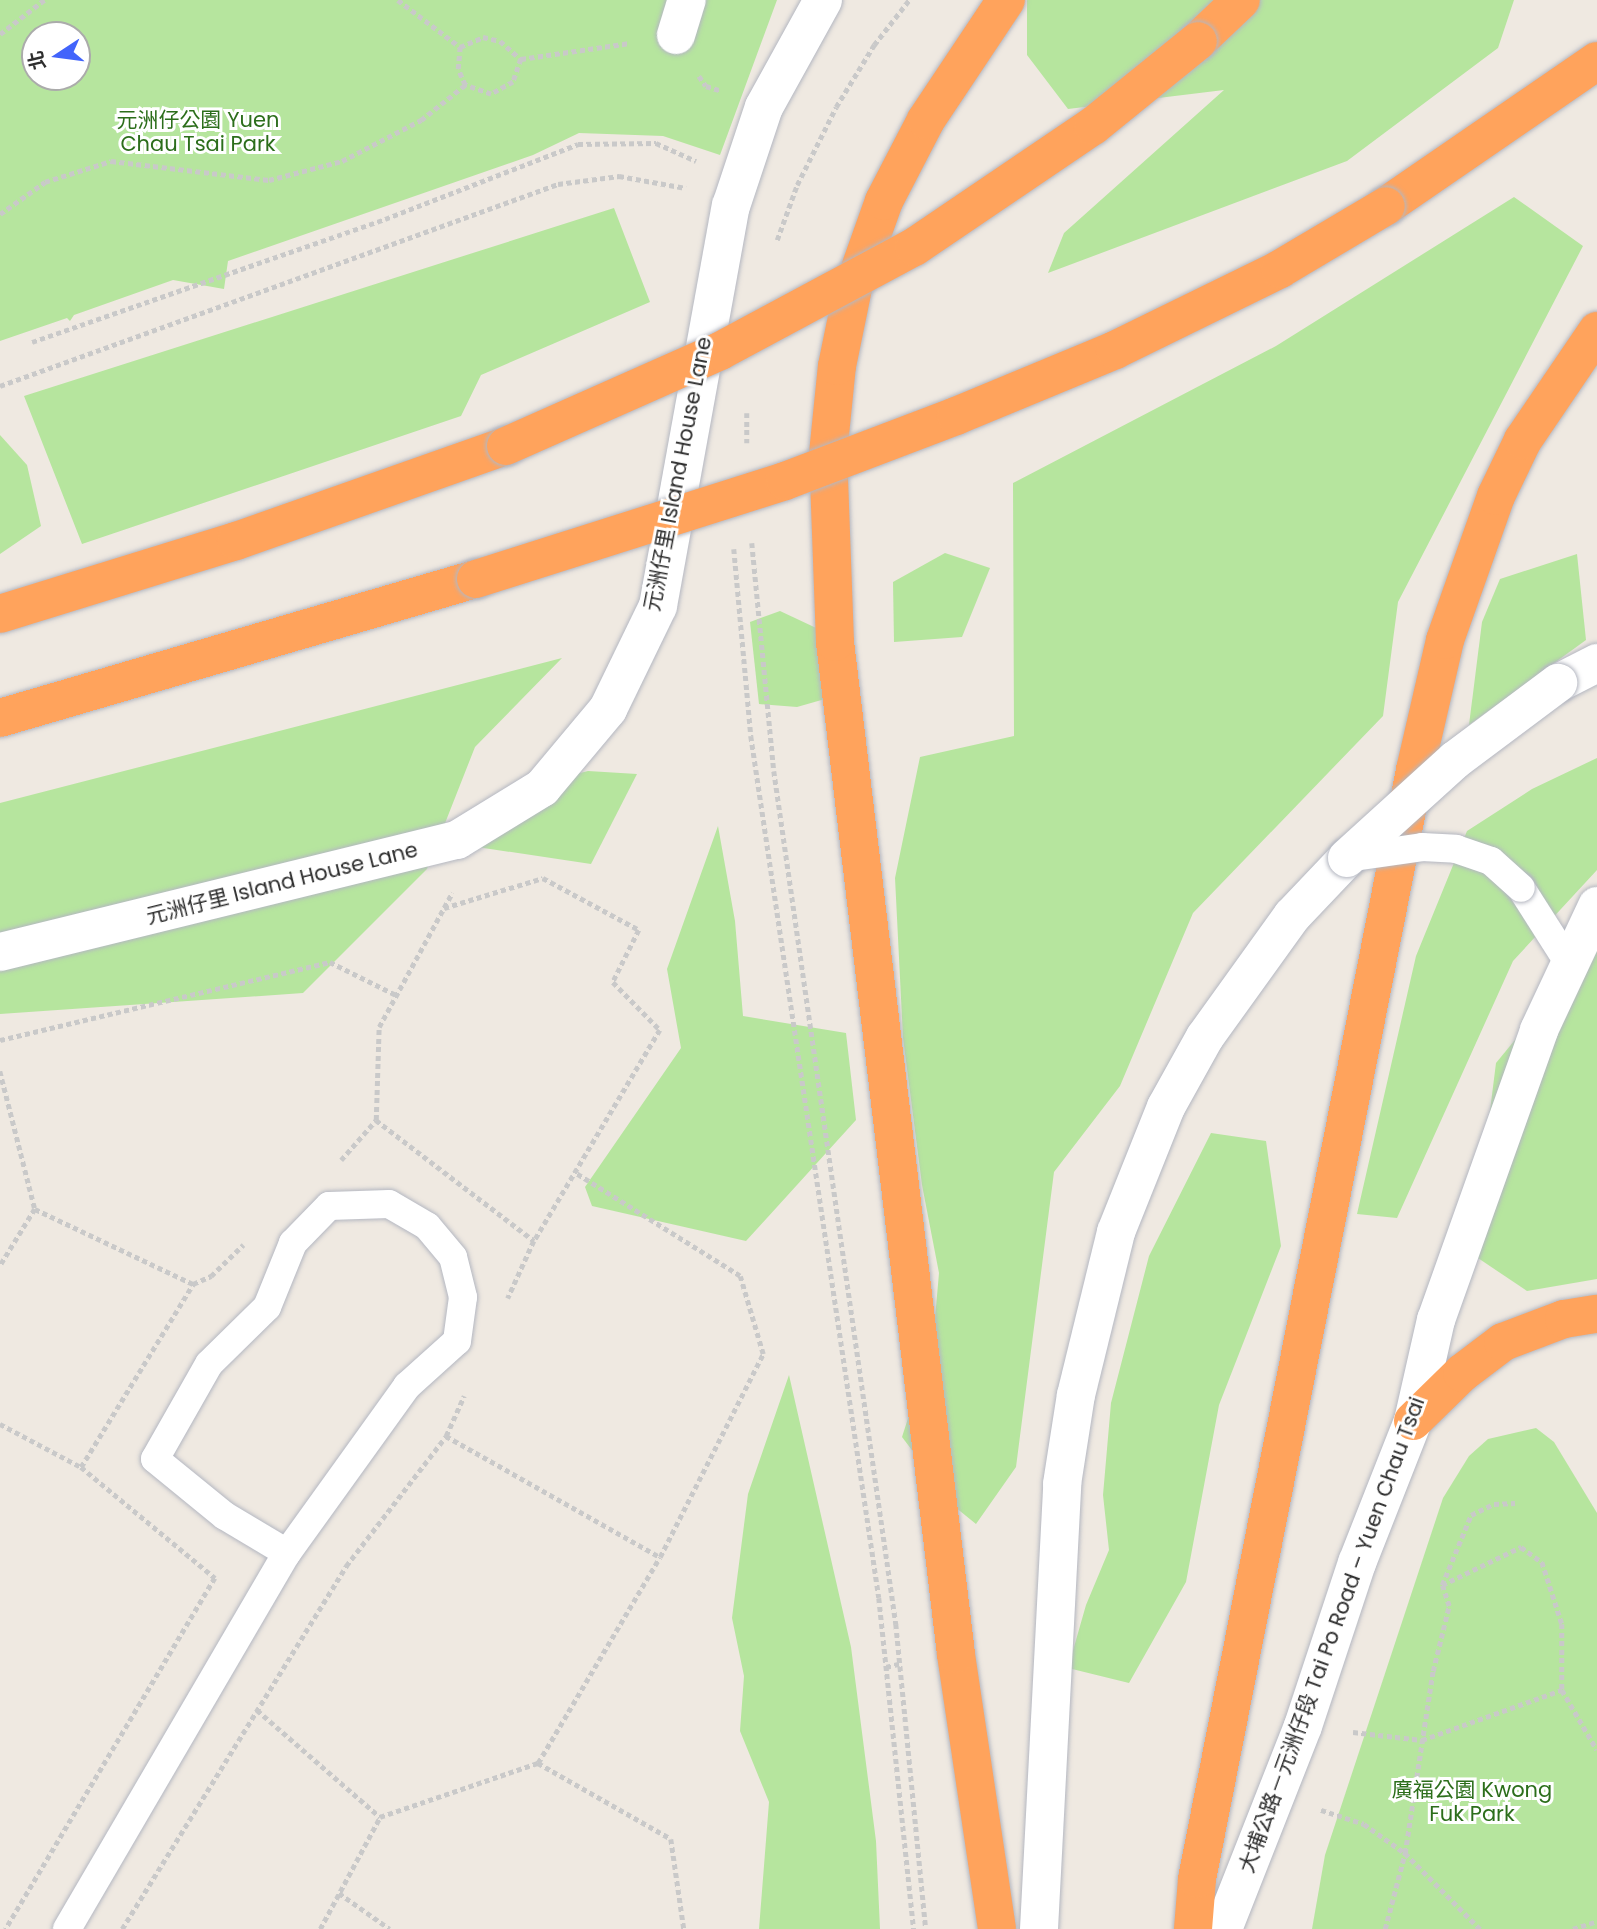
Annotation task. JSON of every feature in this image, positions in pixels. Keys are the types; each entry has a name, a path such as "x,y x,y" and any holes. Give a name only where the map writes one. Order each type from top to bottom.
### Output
{"highway":[{"path":"997,1929 953,1628 836,656 828,454 837,366 853,288 884,201 926,120 1006,0"},
{"path":"0,614 236,541 506,446 720,351 914,247 1093,127 1198,41 1241,0"},
{"path":"0,718 476,579 785,481 956,416 1139,338 1280,269 1386,206 1597,61"},
{"path":"1194,1929 1197,1879 1415,770 1445,640 1472,553 1501,484 1552,394 1597,331"},
{"path":"1413,1421 1462,1373 1503,1342 1564,1319 1597,1314"}],"main road":[{"path":"676,36 687,0"},
{"name":"元洲仔里 Island House Lane","path":"0,952 457,840 542,788 608,709 657,606 726,227 764,107 823,0"},
{"path":"1039,1929 1051,1631 1062,1484 1076,1395 1116,1232 1166,1107 1205,1037 1292,916 1347,858 1455,760 1558,683 1597,663"},
{"name":"大埔公路－元洲仔段 Tai Po Road – Yuen Chau Tsai","path":"1223,1929 1298,1739 1357,1563 1413,1421 1436,1320 1539,1030 1568,962 1597,906"}],"lane":[{"path":"1347,858 1412,848 1456,849 1491,861 1521,888 1568,962"},
{"path":"67,1929 287,1553 407,1385 457,1341 463,1297 453,1257 427,1226 389,1204 328,1206 293,1243 267,1307 209,1364 155,1459 225,1516 287,1553"}],"path":[{"path":"0,34 44,0"},
{"path":"398,0 460,47"},
{"path":"785,221 836,107 874,45 909,0"},
{"path":"483,37 500,41 521,59 513,82 502,91 491,94 465,85 458,69 460,47 483,37"},
{"path":"0,214 45,182 111,161 269,180 342,161 421,120 465,85"},
{"path":"32,342 385,219 578,144 656,143 699,162"},
{"path":"0,386 558,184 620,176 693,190"},
{"path":"754,582 774,771 896,1625 926,1929"},
{"path":"751,736 879,1598 914,1929"},
{"path":"337,1164 376,1120 379,1027 456,887 457,840"},
{"path":"443,908 542,878 639,930 613,982 660,1030 534,1241"},
{"path":"0,1040 330,962 396,995"},
{"path":"0,1071 35,1209 0,1266"},
{"path":"320,1929 380,1817 538,1763 660,1557 763,1354 740,1276 575,1173"},
{"path":"35,1209 193,1284"},
{"path":"81,1467 193,1284 211,1276 250,1238"},
{"path":"0,1424 81,1467 215,1578 6,1929"},
{"path":"446,1436 660,1557"},
{"path":"1386,1929 1405,1853 1422,1740 1449,1606 1443,1585 1471,1515 1494,1504 1515,1503"},
{"path":"1443,1585 1521,1547 1542,1562 1562,1623 1562,1690 1597,1750"},
{"path":"1350,1720 1345,1732 1422,1740 1562,1690"},
{"path":"257,1710 380,1817"},
{"path":"538,1763 671,1839 684,1929"},
{"path":"1314,1821 1323,1796"},
{"path":"1318,1809 1364,1824 1405,1853 1480,1929"},
{"path":"339,1894 390,1929"},
{"path":"1573,1929 1597,1921"}],"green space":[{"name":"元洲仔公園 Yuen Chau Tsai Park","path":"0,0 777,0 720,155 663,136 579,133 533,155 228,261 224,289 173,280 74,315 70,321 67,318 0,341"},
{"path":"1027,0 1514,0 1498,48 1347,161 1048,273 1064,233 1224,90 1068,109 1027,55"},
{"path":"1514,197 1583,246 1398,602 1383,716 1193,913 1120,1086 1054,1172 1016,1467 976,1524 955,1507 902,1437 933,1341 939,1273 922,1185 903,1038 895,878 920,757 1014,736 1013,483 1276,346"},
{"path":"614,208 650,302 481,375 461,416 82,544 24,396"},
{"path":"0,435 27,465 41,526 0,554"},
{"path":"945,553 990,568 962,637 894,642 893,582"},
{"path":"1577,554 1586,640 1469,725 1482,622 1500,579"},
{"path":"780,611 829,634 839,695 797,707 759,704 750,622"},
{"path":"562,658 475,747 427,869 303,993 0,1014 0,803"},
{"path":"1597,758 1597,870 1513,961 1397,1218 1357,1214 1416,956 1467,831 1532,789"},
{"path":"588,771 637,774 591,864 477,847 507,792"},
{"path":"718,826 735,921 743,1016 846,1033 856,1120 746,1241 592,1206 585,1187 681,1048 667,969"},
{"path":"1597,940 1597,1279 1527,1291 1472,1254 1496,1063"},
{"path":"1211,1133 1266,1141 1281,1246 1219,1405 1186,1582 1129,1683 1068,1668 1086,1605 1109,1550 1103,1495 1111,1403 1149,1256"},
{"path":"789,1375 851,1647 876,1841 880,1929 759,1929 769,1802 740,1731 744,1676 732,1618 748,1494"},
{"name":"廣福公園 Kwong Fuk Park","path":"1536,1428 1554,1442 1597,1513 1597,1929 1312,1929 1325,1855 1443,1498 1469,1456 1488,1439"}]}
